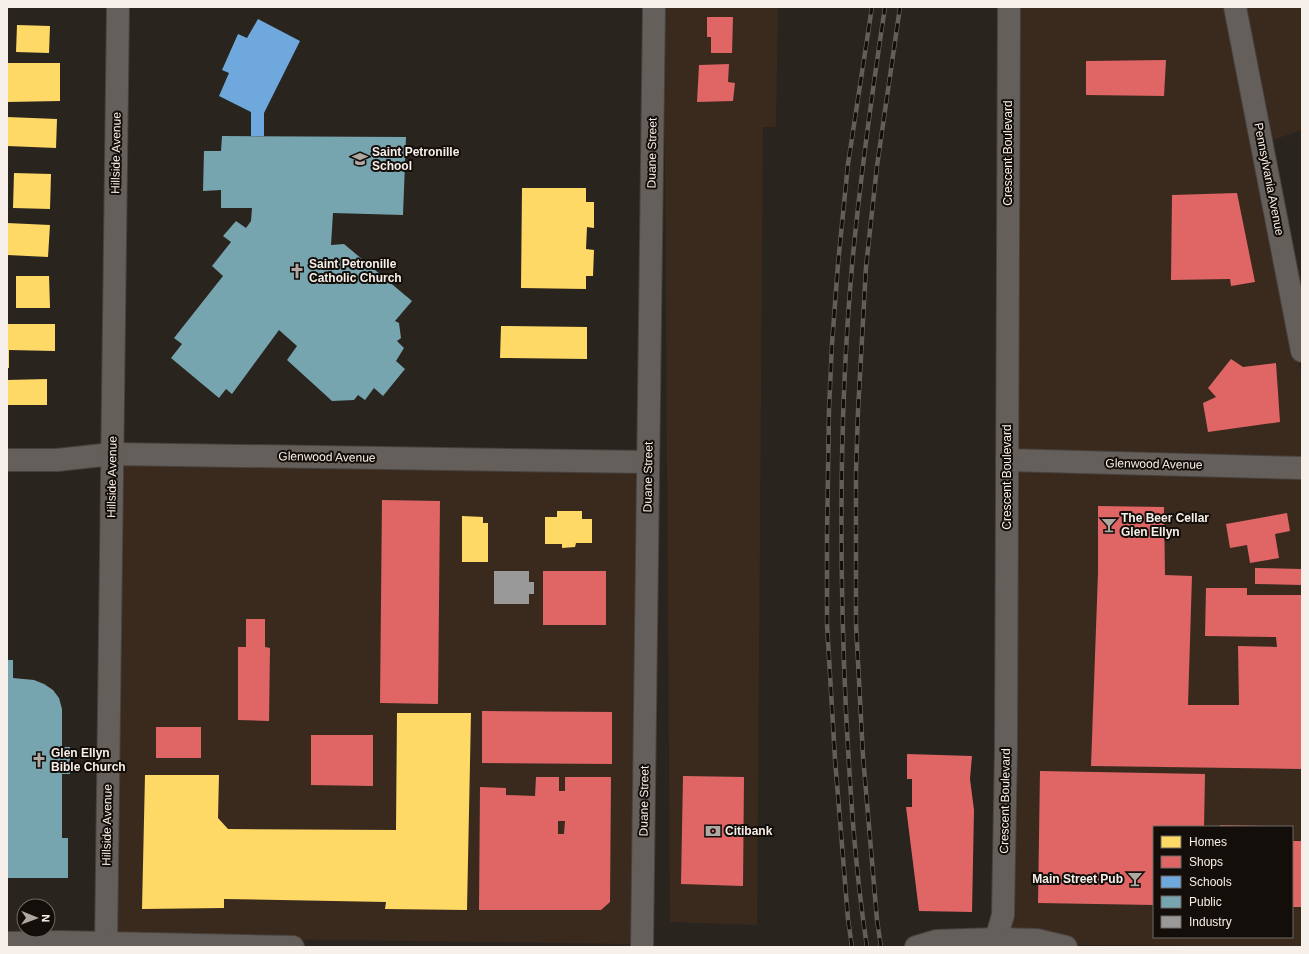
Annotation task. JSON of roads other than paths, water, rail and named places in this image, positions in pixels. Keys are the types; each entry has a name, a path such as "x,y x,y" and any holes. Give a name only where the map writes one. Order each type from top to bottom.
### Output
{"street":[{"name":"Hillside Avenue","path":"106,945 118,7"},
{"name":"Duane Street","path":"642,947 654,7"},
{"name":"Crescent Boulevard","path":"996,943 1003,915 1006,748 1009,7"},
{"name":"Pennsylvania Avenue","path":"1235,7 1302,351"},
{"name":"Glenwood Avenue","path":"7,460 57,460 112,454 648,462"},
{"name":"Glenwood Avenue","path":"1007,460 1302,468"},
{"path":"916,947 936,941 996,943 1037,940 1066,947"},
{"path":"7,943 60,942 106,945 293,947"}],"railway":[{"path":"852,947 848,919 835,759 827,624 829,409 838,264 848,164 872,7"},
{"path":"867,947 859,888 849,770 846,711 841,544 843,433 848,322 855,233 875,72 885,7"},
{"path":"881,947 877,920 863,756 856,624 856,472 866,267 877,166 900,7"}],"place":[{"name":"Saint Petronille School","path":"360,159"},
{"name":"Saint Petronille Catholic Church","path":"297,271"},
{"name":"The Beer Cellar Glen Ellyn","path":"1109,525"},
{"name":"Glen Ellyn Bible Church","path":"39,760"},
{"name":"Citibank","path":"713,831"},
{"name":"Main Street Pub","path":"1135,879"}]}
